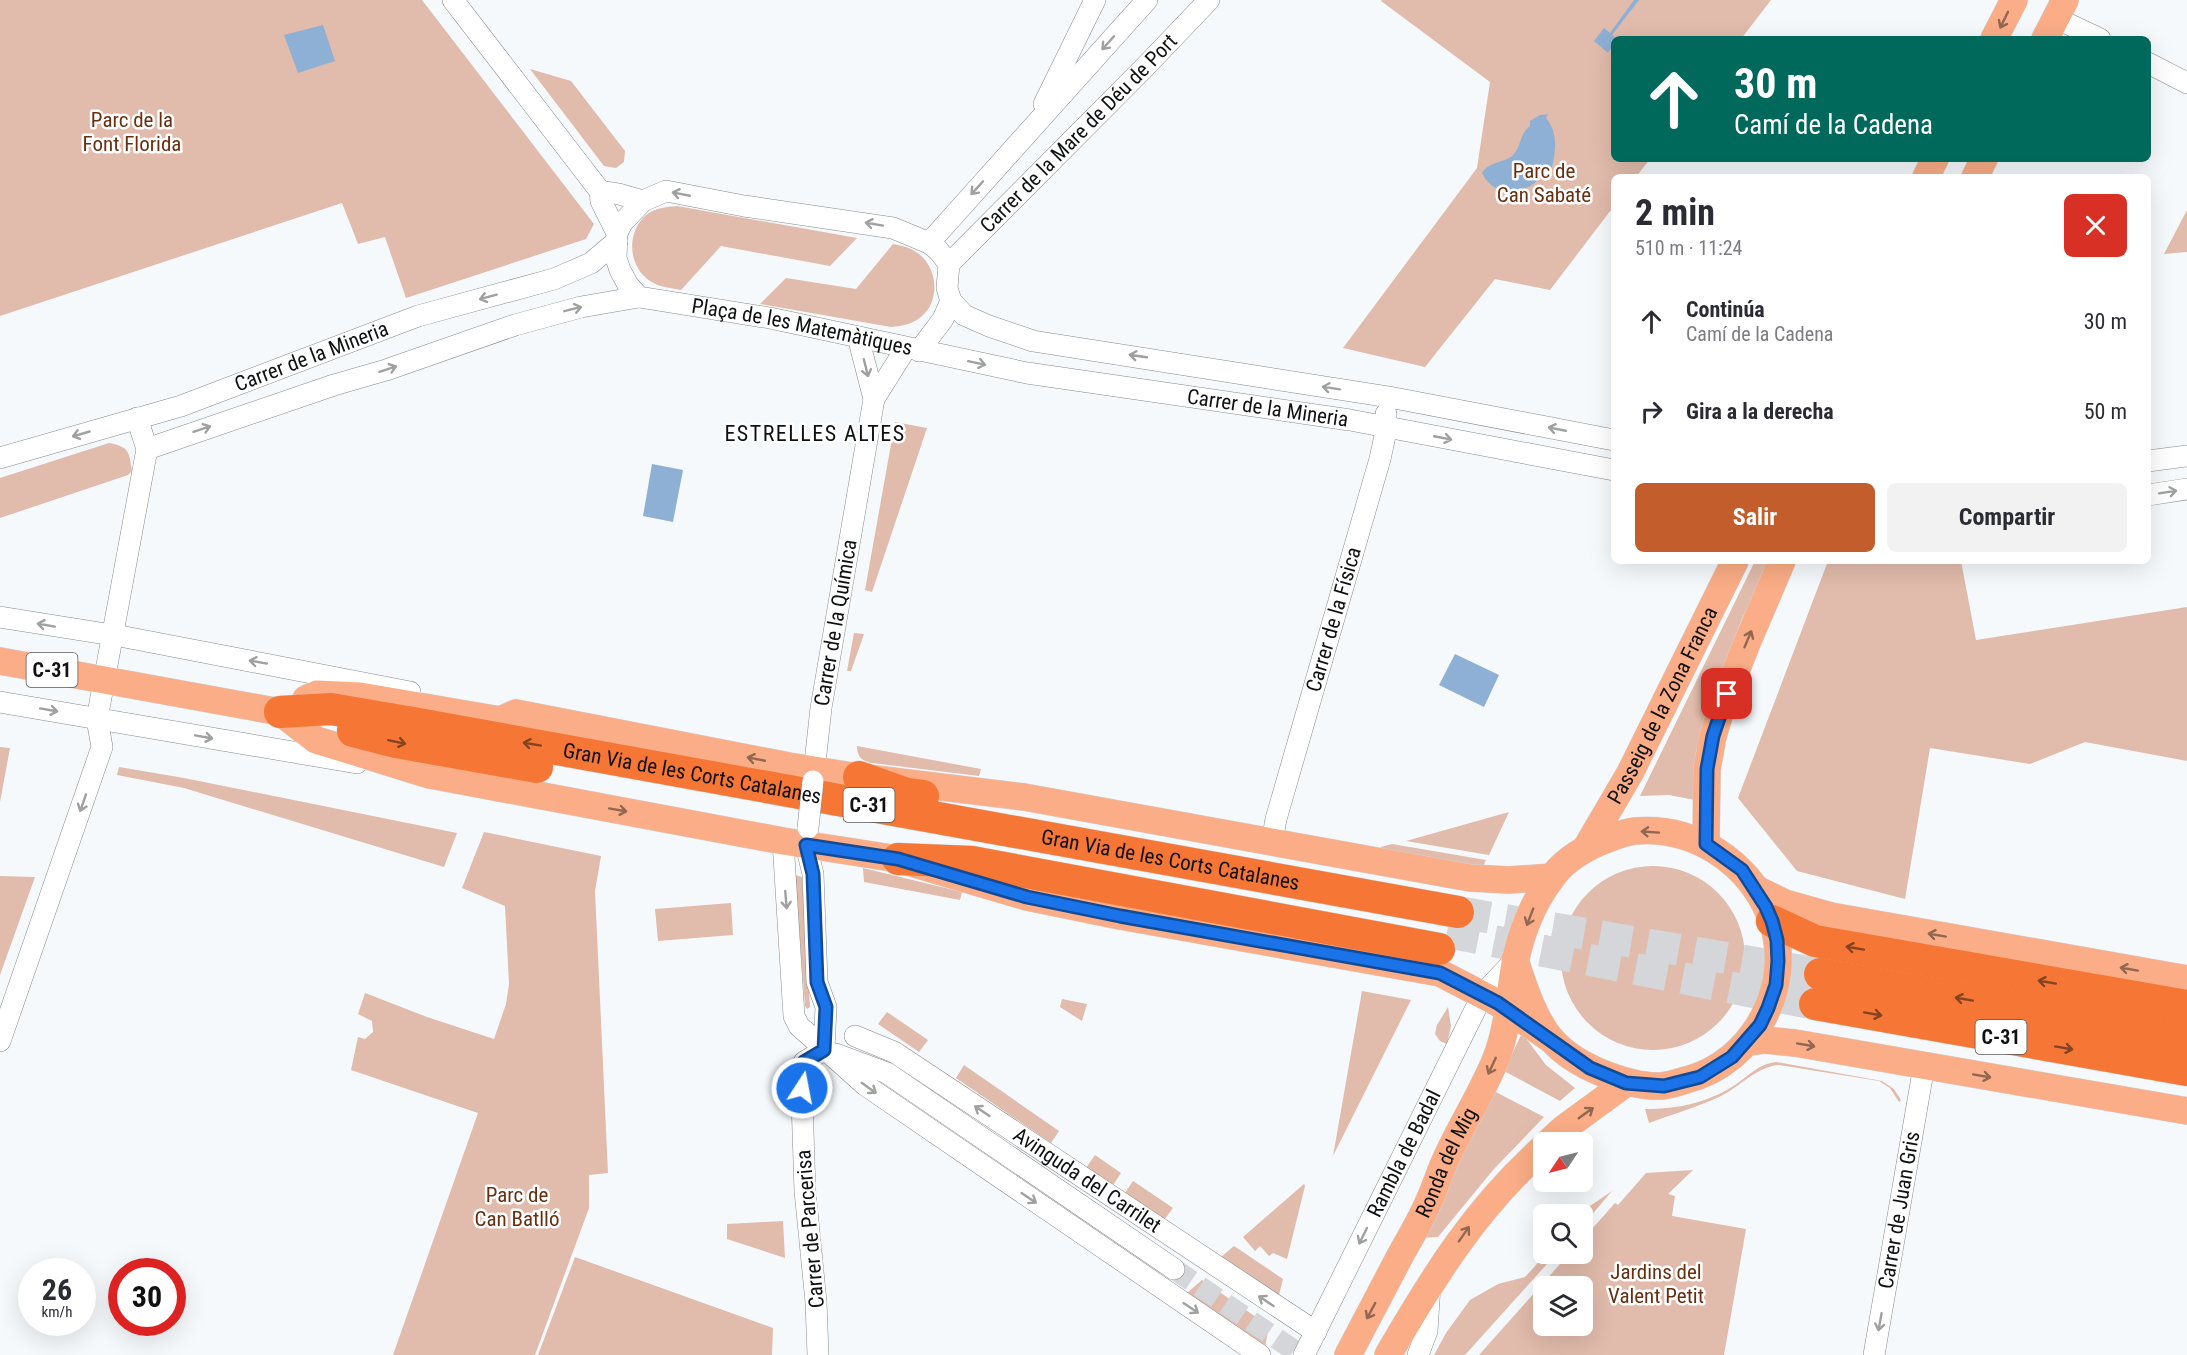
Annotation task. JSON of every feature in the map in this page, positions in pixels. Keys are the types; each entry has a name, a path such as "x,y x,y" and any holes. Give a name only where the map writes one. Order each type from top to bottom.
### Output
{"highway":[{"name":"Gran Via de les Corts Catalanes","path":"280,712 396,742 1453,922"},
{"path":"859,777 907,794 996,808 1453,922"},
{"path":"898,859 972,862 1453,922"},
{"path":"1772,921 1815,941 2187,1006"},
{"name":"C-31","path":"2187,1038 1817,989 2187,1070"}],"main road":[{"path":"1996,36 2014,0"},
{"name":"Passeig de la Zona Franca","path":"1586,848 1630,773 1734,564"},
{"path":"1706,844 1707,769 1713,736 1722,706 1781,564"},
{"name":"Gran Via de les Corts Catalanes","path":"0,661 280,712"},
{"path":"1552,877 1509,880 1470,878 1024,797 859,777 813,775 516,713 500,720 360,696 317,694 280,712 316,740 430,775 799,838 898,859 1027,897 1120,916 1440,973 1483,994 1509,1010 1590,1068 1626,1083 1664,1086 1700,1077 1732,1057 1748,1042 1768,1008 1776,985 1778,961 1772,921 1742,870 1706,844 1677,834 1635,831 1615,836 1586,848"},
{"name":"Ronda del Mig","path":"1348,1355 1428,1203 1445,1160 1496,1059 1509,1010 1515,960 1538,898 1552,877 1586,848"},
{"path":"1755,889 1785,903 1831,916 2187,979"},
{"path":"1515,960 1528,999 1538,1020 1552,1040"},
{"path":"1748,1042 1764,1040 1795,1043 2187,1111"},
{"path":"1561,1132 1626,1083"},
{"path":"1388,1355 1430,1282 1476,1217 1533,1156"}],"street":[{"path":"453,0 600,191 601,201 617,237"},
{"name":"Carrer de la Mare de Déu de Port","path":"1034,126 1095,0"},
{"name":"Carrer de la Mare de Déu de Port","path":"929,243 1147,0"},
{"name":"Carrer de la Mare de Déu de Port","path":"949,264 1209,0"},
{"path":"2056,19 2093,36"},
{"path":"2151,65 2187,83"},
{"path":"600,191 643,201"},
{"path":"639,297 622,276 616,258 617,237 622,223 643,201 666,191 744,207 893,228 929,243 938,250 949,264 947,288 951,301"},
{"name":"Carrer de la Mineria","path":"0,458 181,406 418,316 554,279 591,263 617,237"},
{"name":"Carrer de la Mineria","path":"147,449 515,325 580,307 639,297"},
{"name":"Plaça de les Matemàtiques","path":"639,297 770,318 913,349 943,318 951,301"},
{"name":"Carrer de la Mineria","path":"951,301 964,315 988,326 1033,341 1389,397 1611,439"},
{"name":"Carrer de la Química","path":"799,838 813,775 821,708 874,399 858,337"},
{"name":"Carrer de la Mineria","path":"913,349 1027,373 1332,417 1611,469"},
{"name":"Carrer de la Química","path":"874,399 913,349"},
{"name":"Carrer de la Física","path":"1272,842 1276,819 1380,459 1389,397"},
{"path":"0,1041 7,1000 102,747 97,718 147,449 137,418"},
{"path":"2151,461 2187,456"},
{"path":"2151,495 2187,489"},
{"path":"0,617 315,672 516,713"},
{"path":"0,702 430,775"},
{"path":"799,838 813,874 817,982 826,1007 817,1043"},
{"path":"799,838 794,1016 799,1026 865,1086 1260,1355"},
{"name":"Rambla de Badal","path":"1304,1355 1483,994 1515,960"},
{"name":"Avinguda del Carrilet","path":"826,1007 888,1073"},
{"name":"Avinguda del Carrilet","path":"855,1036 894,1052 1316,1332"},
{"name":"Avinguda del Carrilet","path":"817,1043 888,1073 1174,1269"},
{"name":"Carrer de Parcerisa","path":"817,1043 804,1062 801,1071 805,1191 819,1355"},
{"name":"Carrer de Juan Gris","path":"1874,1355 1924,1066"},
{"path":"1418,1355 1426,1331 1430,1282"}],"green space":[{"name":"Parc de la Font Florida","path":"0,0 422,0 594,224 586,239 406,298 385,237 358,244 342,203 0,316"},
{"name":"Parc de Can Sabaté","path":"1771,0 1743,36 1611,36 1611,162 1648,162 1638,174 1611,174 1611,210 1550,290 1495,279 1425,367 1343,348 1477,168 1490,82 1381,1"},
{"path":"530,69 571,81 625,151 624,162 616,168 604,166"},
{"path":"677,206 857,238 830,266 721,246 681,290 673,289 653,283 643,275 637,267 632,249 635,231 646,215 657,209"},
{"path":"2187,210 2187,252 2164,254"},
{"path":"893,244 904,246 919,254 925,260 933,276 932,302 919,319 911,323 891,327 760,304 786,278 856,289"},
{"path":"895,422 927,428 872,592 865,590"},
{"path":"109,443 121,446 127,451 132,471 128,475 0,518 0,478"},
{"path":"1754,564 1769,564 1741,621 1721,675 1695,800 1669,795 1640,796"},
{"path":"1827,564 1962,564 1976,640 2187,607 2187,761 2085,742 2030,764 1930,748 1905,899 1797,871 1738,798"},
{"path":"854,633 864,634 851,671 847,671"},
{"path":"857,746 981,769 979,776 872,763 861,758"},
{"path":"0,747 10,748 0,802"},
{"path":"119,767 457,833 444,867 184,788 117,775"},
{"path":"1509,812 1489,855 1406,841"},
{"name":"Parc de Can Batlló","path":"484,832 601,856 595,891 608,1173 589,1175 589,1208 535,1355 393,1355 478,1113 351,1070 358,1037 365,1039 373,1032 372,1021 358,1014 365,993 494,1039 506,1004 509,984 505,906 462,888"},
{"path":"1392,844 1486,860 1482,869 1381,850 1381,847"},
{"path":"1653,866 1671,867 1688,873 1704,881 1718,893 1730,907 1738,923 1744,940 1744,976 1738,993 1730,1009 1718,1023 1704,1035 1688,1043 1671,1049 1653,1050 1635,1049 1618,1043 1602,1035 1588,1023 1576,1009 1568,993 1562,976 1561,958 1562,940 1568,923 1576,907 1588,893 1602,881 1618,873 1635,867"},
{"path":"863,868 962,892 960,900 864,882"},
{"path":"795,875 802,877 810,1007 807,1009 805,1006"},
{"path":"0,876 35,877 0,975"},
{"path":"731,903 733,935 658,941 655,909"},
{"path":"1362,991 1411,1000 1333,1156"},
{"path":"1062,999 1087,1004 1082,1021 1060,1007"},
{"path":"1448,1007 1451,1026 1447,1044 1440,1041 1435,1034 1437,1025"},
{"path":"887,1012 928,1040 919,1052 878,1024"},
{"path":"1522,1033 1546,1065 1575,1088 1560,1101 1504,1071"},
{"path":"1776,1062 1882,1081 1894,1089 1901,1100 1899,1102 1890,1088 1879,1081 1779,1065 1763,1069 1712,1100 1649,1123 1645,1109 1669,1108 1703,1101 1735,1085 1759,1068"},
{"path":"964,1065 1059,1131 1051,1143 956,1078"},
{"path":"1494,1091 1544,1117 1493,1170 1438,1237 1422,1238"},
{"path":"1095,1155 1121,1173 1113,1185 1086,1168"},
{"name":"Jardins del Valent Petit","path":"1693,1170 1668,1194 1675,1196 1672,1216 1746,1229 1724,1355 1479,1355 1533,1294 1533,1336 1593,1336 1593,1276 1549,1276 1560,1264 1593,1264 1593,1228 1615,1203 1618,1205 1646,1173"},
{"path":"1133,1181 1173,1208 1164,1220 1125,1193"},
{"path":"1304,1184 1287,1259 1273,1253 1269,1256 1260,1246 1255,1251 1243,1237"},
{"path":"1612,1191 1593,1213 1593,1204"},
{"path":"783,1221 785,1258 727,1239 727,1224"},
{"path":"1234,1246 1283,1279 1278,1299 1220,1258"},
{"path":"575,1257 773,1328 772,1355 538,1355"},
{"path":"1537,1264 1547,1264 1536,1276 1533,1276 1533,1280 1465,1355 1434,1355 1446,1333 1470,1300 1498,1284 1525,1277"},
{"path":"1202,1280 1269,1326 1265,1347 1187,1293"}],"water":[{"path":"1634,0 1639,0 1611,36 1611,48 1608,53 1594,41 1604,28 1610,33"},
{"path":"323,25 335,61 298,73 284,35"},
{"path":"1548,114 1546,118 1553,129 1555,141 1552,167 1531,186 1515,191 1500,190 1487,181 1482,173 1485,169 1512,156 1526,129 1530,126 1530,121 1540,115"},
{"path":"652,464 683,470 673,522 643,516"},
{"path":"1455,654 1499,675 1484,707 1439,685"}],"tunnel":[{"path":"1458,912 1820,974"},
{"path":"1447,932 1815,1004"},
{"path":"1174,1269 1301,1355"}],"district":[{"name":"ESTRELLES ALTES","path":"815,433"}],"route":[{"path":"802,1088 801,1071 804,1062 824,1050 826,1007 817,982 818,957 813,874 806,845 898,859 1027,897 1120,916 1440,973 1498,1003 1590,1068 1626,1083 1664,1086 1700,1077 1732,1057 1748,1042 1760,1025 1776,985 1778,961 1777,940 1772,921 1755,889 1742,870 1706,844 1707,769 1713,736 1727,694"}]}
